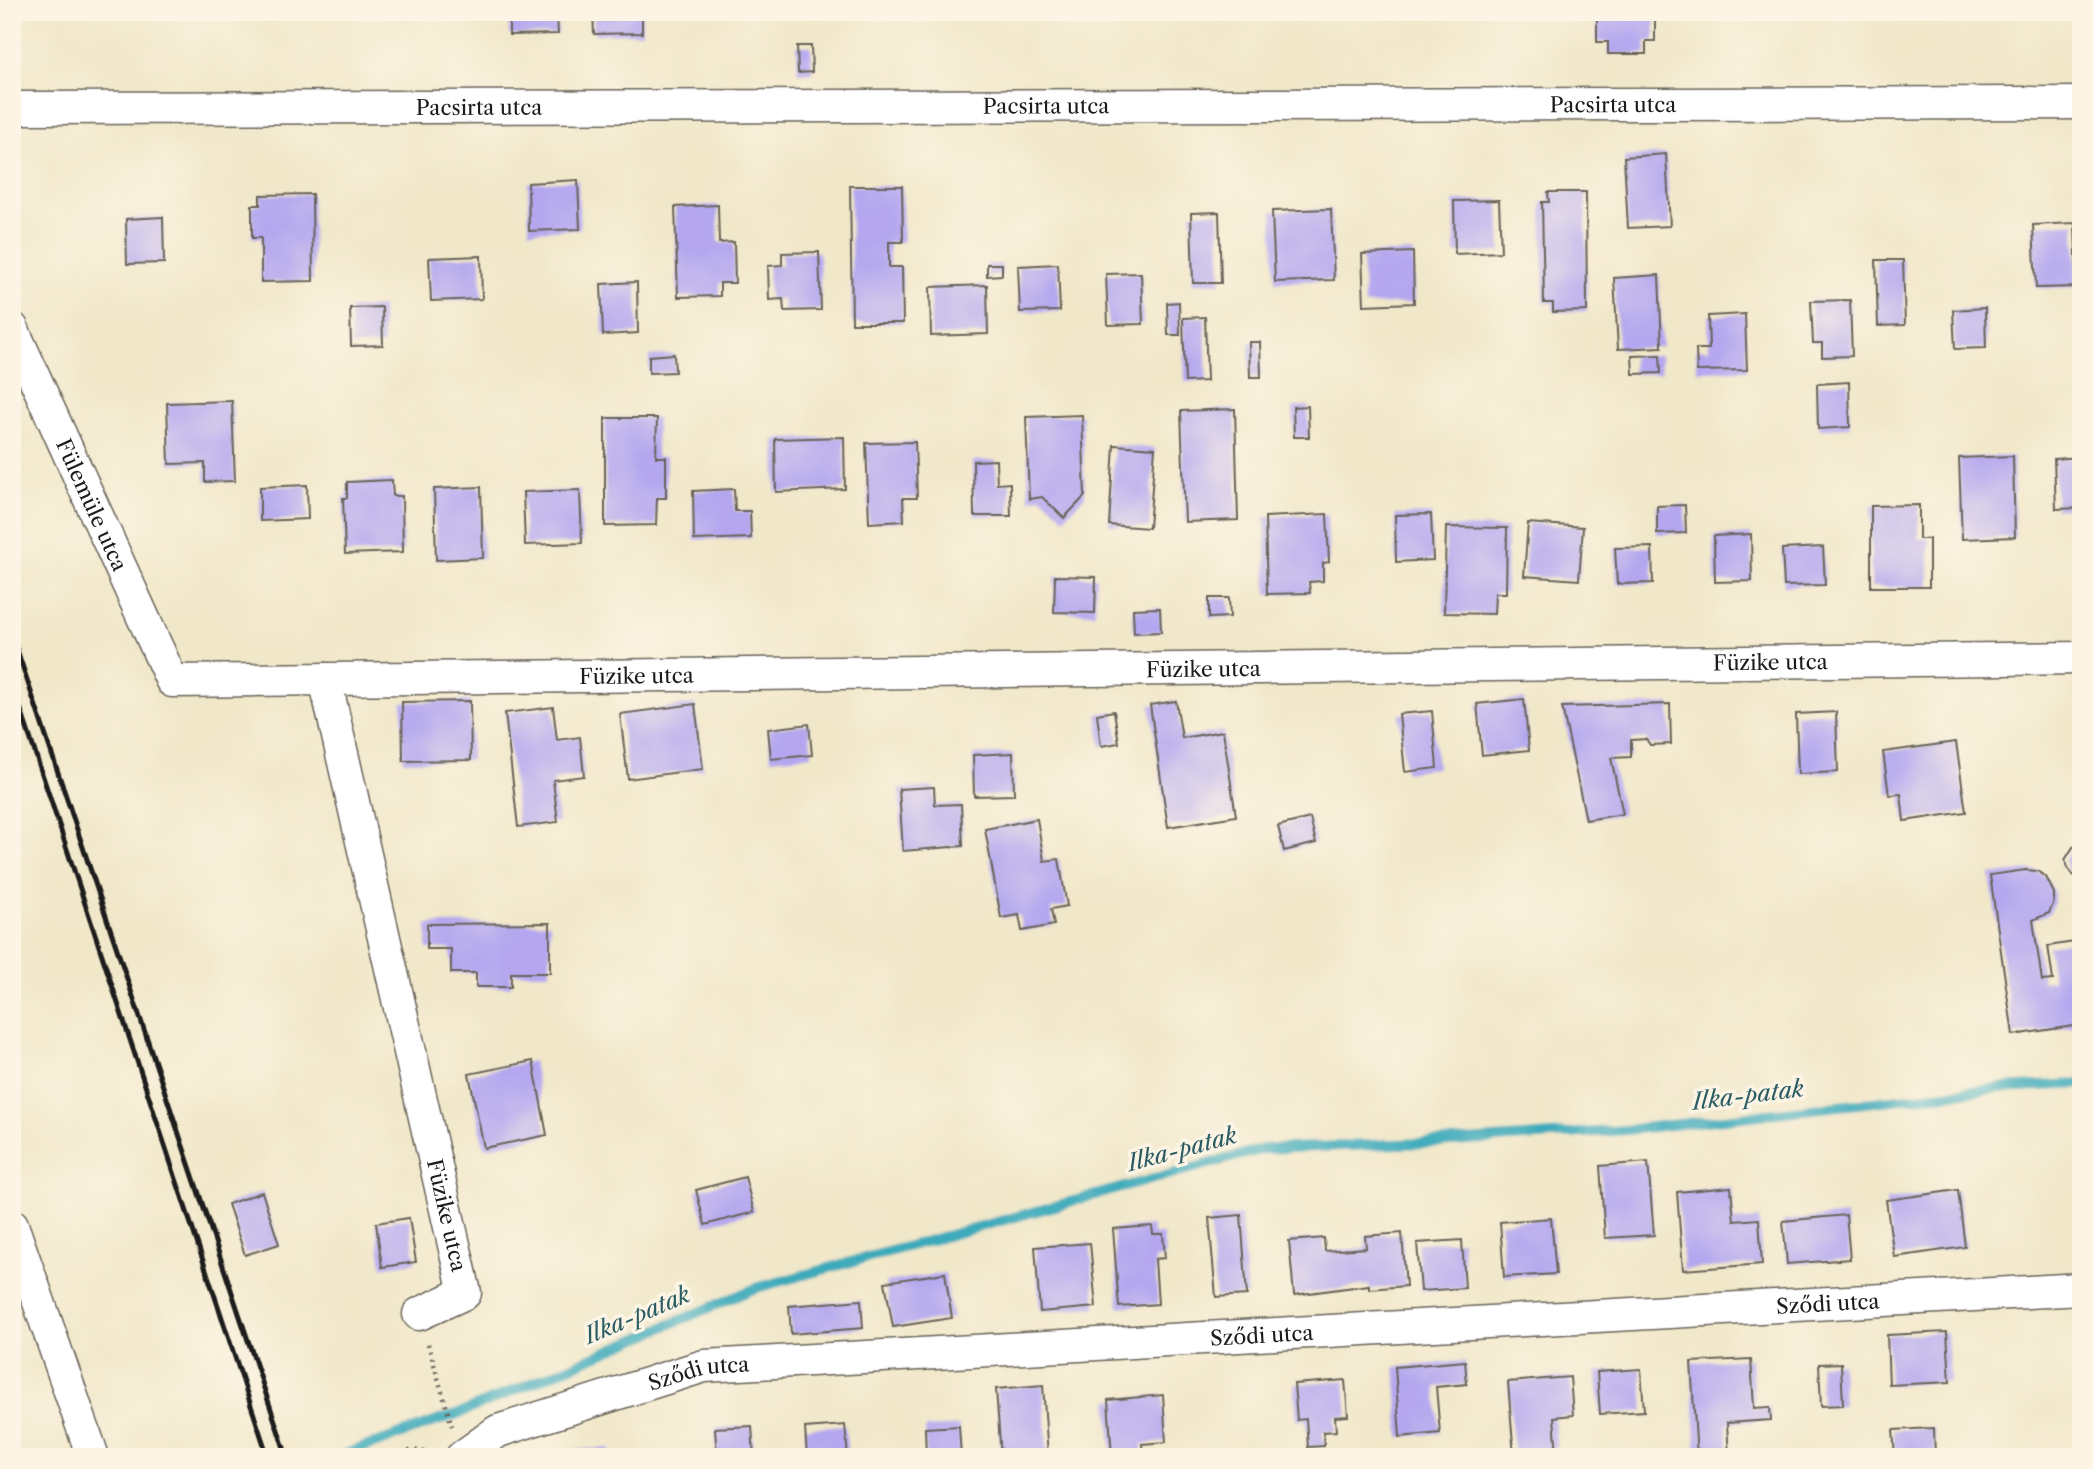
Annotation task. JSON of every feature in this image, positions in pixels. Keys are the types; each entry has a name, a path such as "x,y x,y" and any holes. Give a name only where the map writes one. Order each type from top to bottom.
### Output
{"street":[{"name":"Pacsirta utca","path":"12,107 2081,103"},
{"name":"Fülemüle utca","path":"12,328 172,681"},
{"name":"Füzike utca","path":"172,681 2081,658"},
{"name":"Füzike utca","path":"325,679 465,1293 419,1314"},
{"path":"12,1225 93,1457"},
{"name":"Sződi utca","path":"462,1457 498,1432 704,1366 2081,1289"}],"path":[{"path":"419,1314 452,1424"}],"building":[{"path":"509,12 557,12 558,34 509,35"},
{"path":"593,12 642,12 642,33 594,34"},
{"path":"1597,12 1655,12 1655,41 1646,41 1646,54 1608,54 1608,42 1597,42"},
{"path":"797,46 811,46 812,72 798,73"},
{"path":"1666,154 1670,226 1628,228 1624,157"},
{"path":"578,180 580,229 529,231 528,183"},
{"path":"850,186 902,186 903,242 889,242 889,267 902,267 903,323 852,323"},
{"path":"1548,192 1586,192 1587,311 1553,312 1553,303 1544,303 1542,202 1549,202"},
{"path":"312,194 313,281 261,282 261,238 252,238 252,205 260,205 260,195"},
{"path":"1499,200 1501,252 1455,254 1454,201"},
{"path":"718,205 719,243 734,242 735,283 720,283 720,296 678,297 675,207"},
{"path":"1331,209 1334,280 1275,282 1272,211"},
{"path":"1219,212 1221,283 1193,283 1191,213"},
{"path":"163,217 164,263 127,264 126,219"},
{"path":"2075,223 2077,287 2036,288 2033,225"},
{"path":"819,252 821,310 784,311 783,299 769,300 768,266 782,265 782,253"},
{"path":"1413,252 1414,303 1364,305 1362,254"},
{"path":"481,256 482,299 431,301 429,258"},
{"path":"1876,260 1903,260 1905,325 1878,326"},
{"path":"987,264 1002,264 1002,275 987,276"},
{"path":"1058,264 1060,311 1020,312 1018,266"},
{"path":"1141,273 1143,324 1108,325 1106,274"},
{"path":"1659,275 1662,347 1618,349 1614,278"},
{"path":"637,282 638,333 603,335 601,284"},
{"path":"987,285 988,334 931,336 930,287"},
{"path":"1850,300 1852,356 1822,357 1822,343 1813,343 1811,301"},
{"path":"1179,302 1180,335 1168,335 1167,303"},
{"path":"382,307 383,345 351,346 350,308"},
{"path":"1985,308 1986,348 1955,349 1953,310"},
{"path":"1745,314 1747,370 1697,371 1696,349 1709,349 1708,316"},
{"path":"1205,317 1207,381 1185,382 1183,318"},
{"path":"1249,342 1260,342 1261,377 1250,377"},
{"path":"674,354 675,372 649,373 649,356"},
{"path":"1660,355 1661,373 1633,374 1632,356"},
{"path":"1849,382 1850,427 1818,429 1817,384"},
{"path":"232,401 235,481 205,482 205,463 169,464 167,403"},
{"path":"1308,406 1309,437 1294,437 1293,407"},
{"path":"1235,409 1238,520 1185,522 1181,411"},
{"path":"1082,415 1085,496 1064,518 1042,497 1029,499 1026,417"},
{"path":"605,418 657,418 656,457 666,457 666,498 657,498 656,525 605,526"},
{"path":"844,437 845,489 776,492 775,439"},
{"path":"915,442 917,498 903,498 904,521 869,523 866,443"},
{"path":"1114,445 1155,448 1149,528 1109,525"},
{"path":"2013,456 2015,537 1962,539 1959,458"},
{"path":"2081,457 2081,508 2056,509 2054,459"},
{"path":"996,460 997,484 1010,483 1011,516 974,516 973,461"},
{"path":"392,480 393,496 402,496 403,552 345,554 343,498 347,498 347,482"},
{"path":"307,485 308,519 260,521 260,487"},
{"path":"481,487 483,558 436,560 434,489"},
{"path":"734,489 735,511 750,511 751,538 694,540 693,491"},
{"path":"580,490 582,543 525,545 523,492"},
{"path":"1685,505 1686,533 1657,534 1657,506"},
{"path":"1919,505 1919,539 1929,539 1929,587 1871,587 1871,506"},
{"path":"1327,514 1329,562 1323,563 1323,581 1309,582 1310,593 1267,594 1265,517"},
{"path":"1431,514 1433,560 1396,562 1395,515"},
{"path":"1528,523 1583,527 1579,580 1524,576"},
{"path":"1446,527 1507,528 1506,593 1495,593 1494,614 1444,613"},
{"path":"1751,534 1752,581 1715,582 1714,536"},
{"path":"1652,547 1653,583 1617,584 1615,548"},
{"path":"1823,547 1825,585 1784,586 1782,549"},
{"path":"1055,576 1096,577 1095,613 1054,612"},
{"path":"1209,598 1229,598 1230,617 1209,618"},
{"path":"1160,608 1161,632 1134,633 1133,609"},
{"path":"1524,699 1529,750 1482,755 1477,704"},
{"path":"470,701 471,760 403,761 402,702"},
{"path":"1176,701 1182,738 1223,731 1236,816 1168,827 1150,705"},
{"path":"695,704 703,769 628,779 620,714"},
{"path":"1670,704 1671,744 1650,745 1646,739 1631,740 1631,757 1611,758 1623,814 1586,820 1562,707"},
{"path":"553,707 557,740 580,737 584,776 553,780 558,822 518,827 505,713"},
{"path":"1114,711 1119,743 1101,746 1097,714"},
{"path":"1432,711 1437,768 1405,772 1399,714"},
{"path":"1836,712 1838,772 1798,774 1796,714"},
{"path":"809,724 812,755 771,759 768,729"},
{"path":"1956,742 1966,812 1904,821 1901,794 1889,795 1883,752"},
{"path":"1013,753 1014,795 974,796 973,755"},
{"path":"934,787 935,805 961,804 963,846 903,851 899,789"},
{"path":"1310,818 1316,843 1284,851 1278,826"},
{"path":"1037,819 1044,861 1059,859 1067,906 1051,909 1054,925 1022,931 1019,915 1001,918 985,829"},
{"path":"2081,844 2081,879 2067,868 2065,860 2073,847"},
{"path":"2037,871 2046,877 2054,893 2054,902 2049,913 2033,920 2042,981 2053,980 2048,946 2081,941 2081,1025 2013,1035 1990,875"},
{"path":"550,923 550,973 511,973 511,987 476,987 476,973 451,973 451,949 427,949 427,924"},
{"path":"533,1061 547,1135 484,1148 469,1074"},
{"path":"1648,1162 1654,1235 1605,1238 1600,1166"},
{"path":"745,1177 754,1212 705,1225 696,1190"},
{"path":"1731,1187 1734,1221 1759,1219 1762,1264 1683,1270 1677,1192"},
{"path":"1958,1190 1965,1247 1894,1257 1886,1200"},
{"path":"262,1192 279,1244 245,1255 228,1204"},
{"path":"1241,1215 1247,1295 1216,1297 1209,1218"},
{"path":"1846,1215 1850,1259 1787,1264 1783,1221"},
{"path":"409,1218 416,1262 382,1267 376,1223"},
{"path":"1551,1218 1556,1274 1504,1277 1500,1222"},
{"path":"1152,1226 1153,1234 1163,1234 1165,1258 1155,1259 1158,1304 1119,1307 1113,1229"},
{"path":"1402,1233 1406,1286 1369,1289 1369,1285 1294,1295 1289,1241 1324,1238 1325,1251 1366,1248 1365,1236"},
{"path":"1462,1240 1465,1288 1421,1291 1417,1243"},
{"path":"1090,1243 1096,1307 1040,1312 1035,1247"},
{"path":"945,1273 952,1318 893,1327 885,1282"},
{"path":"861,1300 863,1328 791,1334 789,1306"},
{"path":"1947,1332 1950,1382 1889,1385 1887,1335"},
{"path":"1751,1359 1754,1408 1770,1407 1771,1420 1727,1423 1729,1457 1697,1457 1691,1362"},
{"path":"1465,1361 1467,1384 1436,1387 1440,1433 1400,1437 1395,1367"},
{"path":"1841,1363 1843,1405 1821,1406 1819,1364"},
{"path":"1641,1369 1644,1411 1600,1414 1597,1372"},
{"path":"1570,1377 1573,1415 1554,1417 1557,1455 1514,1457 1508,1382"},
{"path":"1345,1380 1348,1416 1335,1417 1336,1431 1323,1432 1324,1446 1308,1447 1306,1419 1297,1420 1294,1384"},
{"path":"1043,1385 1048,1457 1001,1457 996,1389"},
{"path":"1163,1395 1166,1442 1142,1444 1143,1457 1112,1457 1108,1400"},
{"path":"845,1425 848,1457 807,1457 805,1428"},
{"path":"752,1426 754,1457 717,1457 715,1428"},
{"path":"959,1426 961,1457 926,1457 925,1428"},
{"path":"1934,1428 1935,1457 1895,1457 1893,1430"},
{"path":"610,1448 610,1457 569,1457 569,1450"}],"waterway":[{"name":"Ilka-patak","path":"337,1457 468,1410 756,1288 1263,1149 1452,1142 1626,1130 1998,1088 2081,1084"}],"railway":[{"path":"12,635 287,1457"},
{"path":"12,683 268,1457"}]}
